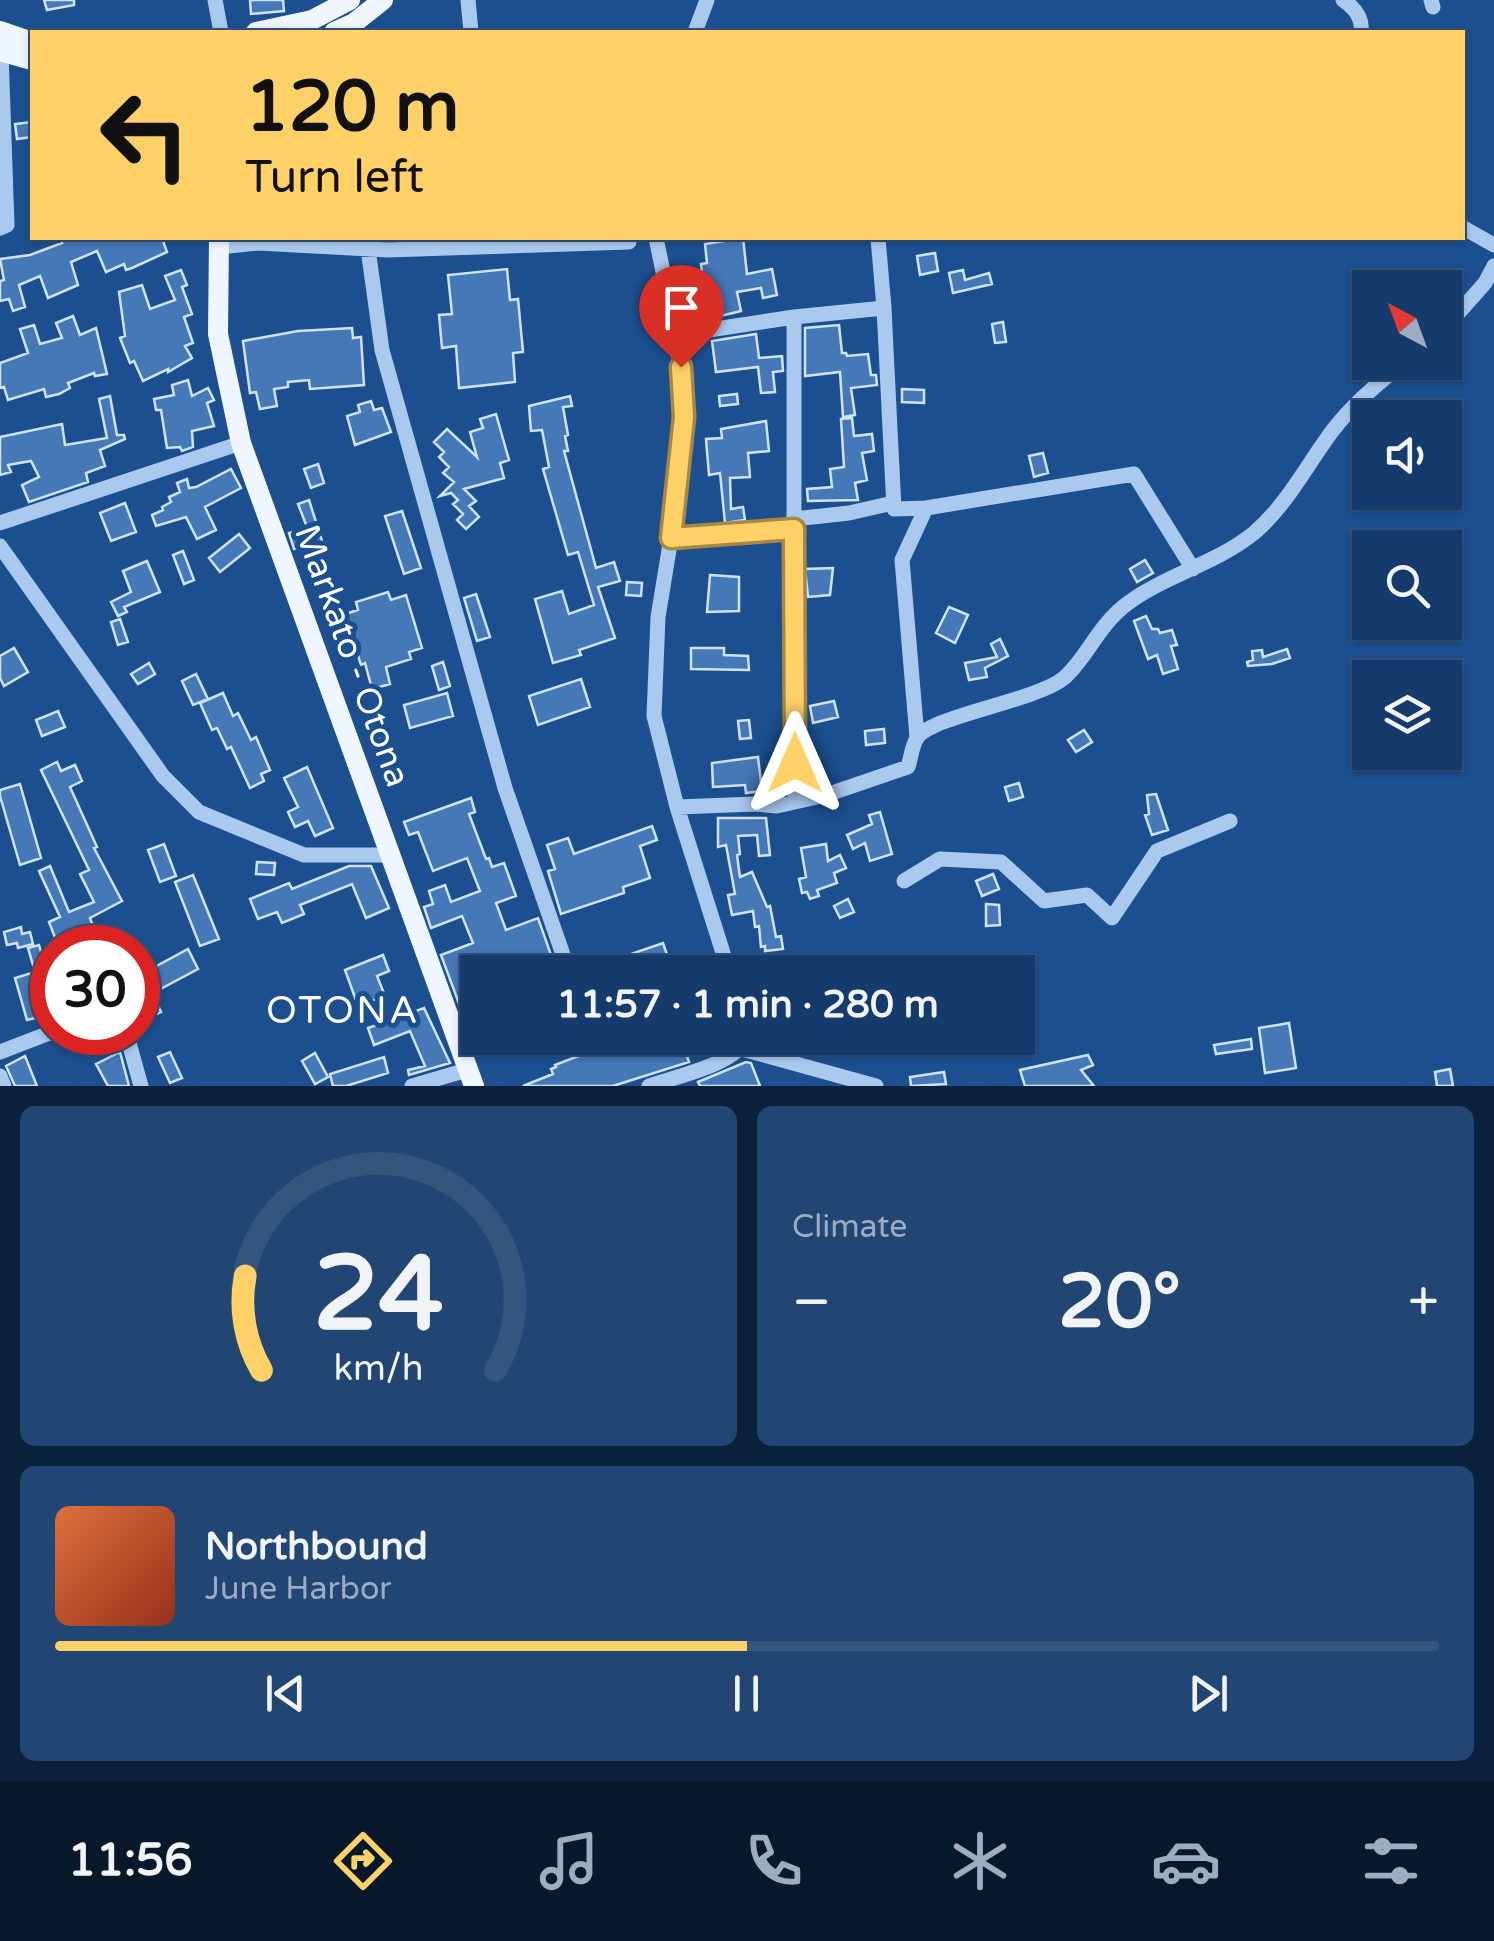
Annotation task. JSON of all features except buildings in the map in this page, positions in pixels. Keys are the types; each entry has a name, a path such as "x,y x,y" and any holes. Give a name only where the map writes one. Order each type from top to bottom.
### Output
{"main road":[{"path":"265,30 312,20 350,0"},
{"path":"338,30 384,0"},
{"path":"0,31 30,41"},
{"path":"1,52 30,59"},
{"name":"Markato - Otona","path":"219,242 218,334 241,443 470,1078"}],"street":[{"path":"215,0 220,30"},
{"path":"468,0 471,30"},
{"path":"696,30 707,0"},
{"path":"1343,0 1362,20 1361,30"},
{"path":"0,228 6,226 1,52"},
{"path":"1465,229 1494,245"},
{"path":"656,240 676,335 684,417 658,616 654,716 677,807 723,955"},
{"path":"878,240 894,509 926,508 1134,474 1193,569"},
{"path":"219,242 368,249 484,242 629,242"},
{"path":"368,249 382,350 505,788 563,955"},
{"path":"1462,309 1485,284 1494,266"},
{"path":"676,335 884,308"},
{"path":"794,317 795,802"},
{"path":"917,737 958,717 1004,704 1063,679 1098,630 1131,600 1254,533 1335,427 1382,380"},
{"path":"0,523 241,443"},
{"path":"671,538 794,524 893,503"},
{"path":"677,807 777,806 908,767 917,737 902,560 926,508"},
{"path":"0,546 163,776 200,812 304,855 388,855"},
{"path":"904,881 940,860 1001,862 1044,901 1087,896 1112,918 1157,850 1230,821"},
{"path":"0,1052 30,1040"},
{"path":"132,1055 141,1086"},
{"path":"648,1086 730,1055"},
{"path":"781,1055 876,1086"},
{"path":"0,1076 4,1086"},
{"path":"412,1086 470,1078"}],"district":[{"name":"OTONA","path":"343,1011"}],"route":[{"path":"681,367 684,417 671,538 794,529 795,763"}]}
